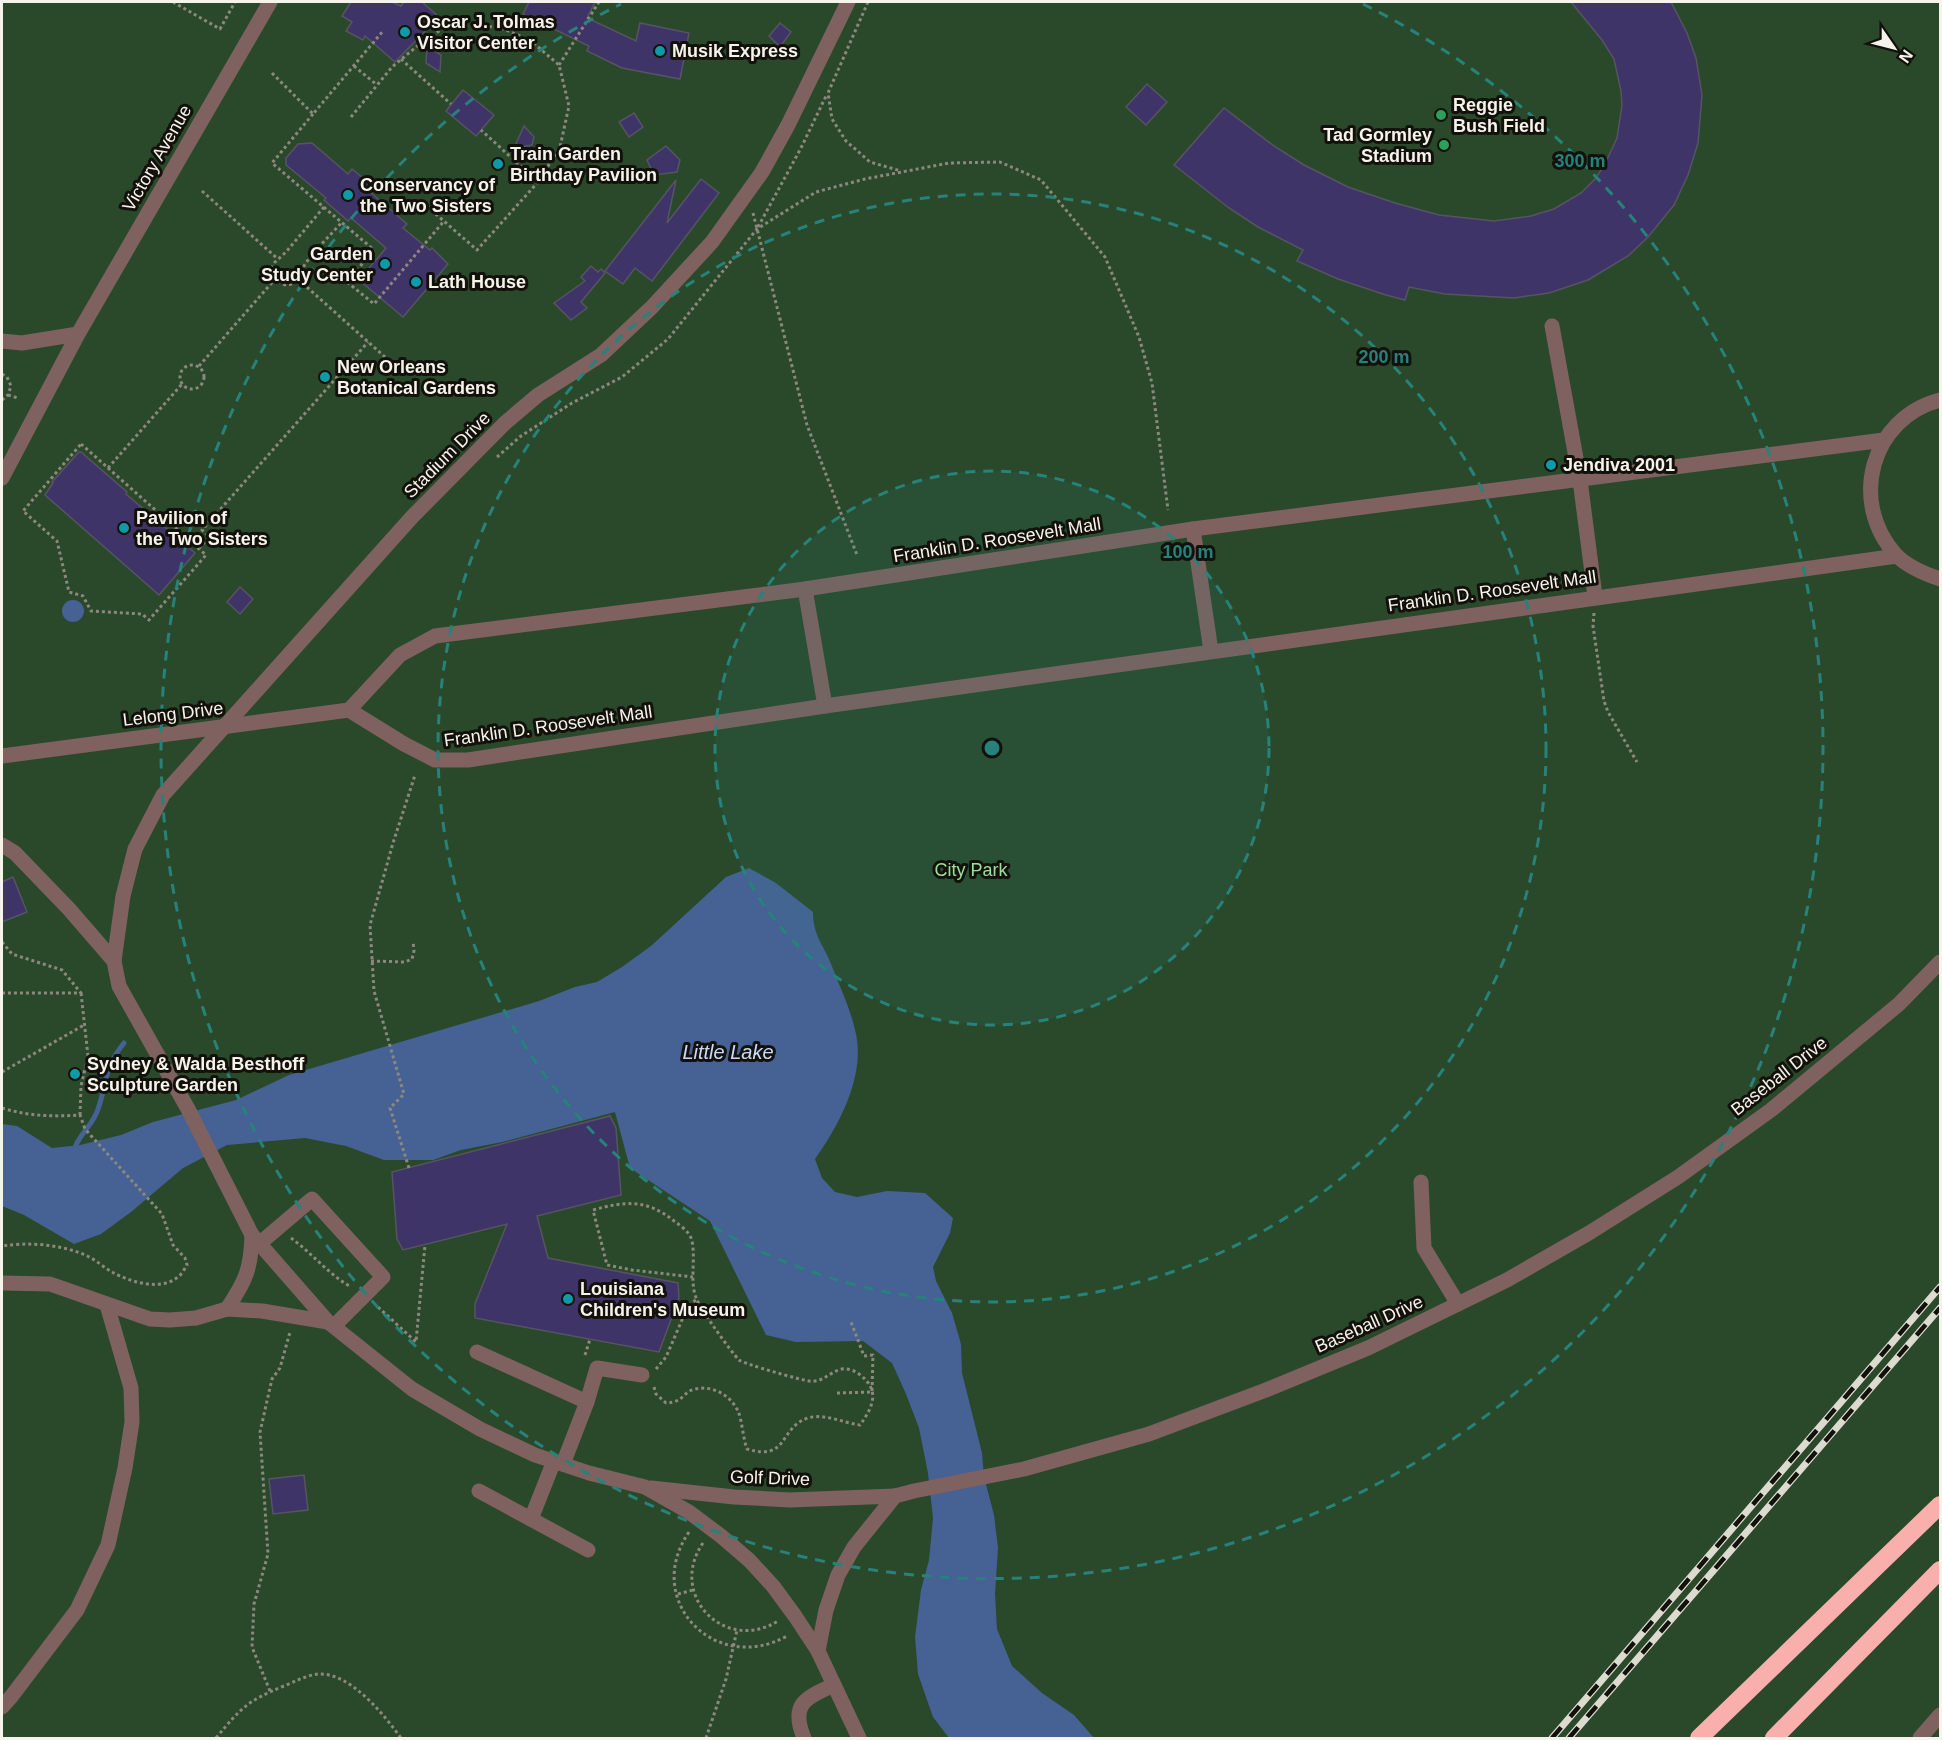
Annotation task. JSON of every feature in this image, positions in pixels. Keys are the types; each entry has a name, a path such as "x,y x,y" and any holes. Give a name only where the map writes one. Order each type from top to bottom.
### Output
{"highway":[{"path":"1699,1738 1941,1504"},
{"path":"1774,1738 1941,1570"}],"street":[{"name":"Victory Avenue","path":"2,478 78,334 270,2"},
{"name":"Stadium Drive","path":"114,961 123,896 135,849 163,795 412,517 505,423 538,395 601,355 681,279 712,242 746,195 788,125 848,2"},
{"path":"1552,326 1580,480 1595,596"},
{"path":"2,341 21,343 78,334"},
{"path":"1941,400 1926,404 1902,419 1884,440 1872,469 1870,500 1879,530 1897,555 1922,573 1941,579"},
{"name":"Franklin D. Roosevelt Mall","path":"1884,440 1193,530 805,589 435,636 400,655 350,710 404,744 435,760 468,760 825,706 1897,555"},
{"path":"1193,530 1211,651"},
{"path":"805,589 825,706"},
{"name":"Lelong Drive","path":"2,756 350,710"},
{"path":"2,845 15,853 69,909 114,961 119,986 188,1109 216,1167 256,1240 331,1324 412,1389 480,1429 535,1455 645,1487 712,1529 749,1560 773,1586 802,1627 818,1651 859,1738"},
{"name":"Baseball Drive","path":"895,1496 1024,1469 1149,1434 1368,1348 1458,1304 1528,1268 1678,1177 1770,1110 1899,1004 1941,962"},
{"path":"1421,1182 1424,1248 1458,1304"},
{"path":"227,1308 244,1282 256,1240 277,1229 312,1199 383,1277 331,1324"},
{"path":"2,1283 50,1284 150,1319 170,1320 196,1317 227,1308 294,1316 331,1324"},
{"path":"2,1707 77,1610 108,1545 125,1468 132,1422 130,1388 107,1305"},
{"path":"477,1352 587,1402"},
{"path":"531,1519 587,1402 597,1368 650,1377"},
{"name":"Golf Drive","path":"645,1487 734,1497 790,1500 895,1496"},
{"path":"479,1491 588,1550"},
{"path":"818,1651 826,1610 838,1575 854,1547 895,1496"},
{"path":"804,1738 797,1722 799,1707 810,1696 834,1685"},
{"path":"1925,1736 1941,1715"}],"path":[{"path":"173,2 220,28 235,2"},
{"path":"559,65 599,2"},
{"path":"351,117 392,67 419,41 445,27 481,25 504,29 531,41 559,65 569,105 560,147 538,182 477,250 422,201"},
{"path":"496,458 521,436 564,408 622,378 668,339 757,229 801,148 858,26"},
{"path":"383,31 272,163 374,249 347,282 374,304 444,221"},
{"path":"401,59 451,104"},
{"path":"354,66 377,85"},
{"path":"272,74 313,114"},
{"path":"828,93 832,119 846,141 870,162 903,172"},
{"path":"481,130 538,182"},
{"path":"757,229 816,192 949,163 1000,162 1041,180 1105,257 1139,337 1152,383 1168,510"},
{"path":"202,191 278,259"},
{"path":"746,195 751,202 807,425 856,555"},
{"path":"324,207 271,269 275,279 287,285 294,283 304,266 342,222"},
{"path":"199,366 275,279"},
{"path":"298,279 385,357"},
{"path":"199,549 210,537 202,530 368,342"},
{"path":"191,364 199,366 204,372 203,384 196,389 182,384 180,376 184,368 191,364"},
{"path":"2,374 10,381 10,391 2,400"},
{"path":"108,468 182,384"},
{"path":"8,395 18,398"},
{"path":"81,444 199,549 206,555 149,620 142,614 91,611 83,596 69,592 57,541 23,511 81,444"},
{"path":"1595,596 1593,626 1604,701 1637,762"},
{"path":"409,1168 390,1108 404,1094 374,991 370,925 415,775"},
{"path":"371,961 405,962 412,959 413,941"},
{"path":"2,942 12,954 62,970 81,993 87,1056 81,1086 80,1115 82,1122 89,1133 162,1214 170,1231 173,1245 185,1258 187,1265 179,1277 162,1284 140,1283 113,1273 86,1255 65,1249 18,1243 2,1246"},
{"path":"2,993 81,993"},
{"path":"2,1071 84,1025"},
{"path":"2,1108 22,1114 58,1117 80,1115"},
{"path":"608,1270 593,1210 618,1203 645,1204 668,1215 692,1239 693,1277 697,1299 741,1362 808,1381 821,1381 831,1373 845,1368 856,1372 868,1381 874,1396 871,1410 860,1425 811,1417 796,1423 778,1448 762,1453 747,1449 738,1412 725,1395 712,1388 692,1389 678,1402 666,1403 656,1394 650,1377 666,1357 688,1306 697,1299"},
{"path":"277,1229 307,1250 338,1279 365,1295 416,1342 425,1245"},
{"path":"607,1264 632,1270 693,1277"},
{"path":"270,1691 252,1647 254,1604 268,1554 260,1432 272,1379 284,1357 294,1316"},
{"path":"851,1322 864,1356 873,1355 872,1392"},
{"path":"837,1393 872,1392"},
{"path":"698,1519 683,1541 677,1558 675,1576 677,1594 684,1612 696,1627 716,1641 734,1647 764,1646 802,1627"},
{"path":"712,1529 695,1558 692,1576 693,1590 701,1608 723,1626 737,1630 764,1629 792,1613"},
{"path":"677,1594 693,1590"},
{"path":"706,1738 734,1647 737,1630"},
{"path":"216,1738 237,1712 251,1700 309,1675 321,1674 336,1677 351,1684 375,1707 401,1738"}],"green space":[{"name":"City Park","path":"2,2 1940,2 1940,1738 2,1738"}],"water":[{"path":"73,600 81,603 84,611 81,619 73,622 65,619 62,611 65,603"},
{"name":"Little Lake","path":"749,868 776,883 813,912 817,933 845,999 856,1034 857,1067 848,1100 833,1131 815,1159 822,1178 835,1192 857,1197 887,1191 925,1193 953,1218 950,1233 933,1267 936,1281 952,1313 961,1344 962,1373 982,1453 984,1477 994,1515 998,1548 995,1594 997,1629 1012,1666 1042,1693 1074,1715 1094,1738 949,1738 933,1717 918,1674 915,1637 921,1590 929,1560 933,1518 928,1473 919,1428 892,1363 863,1341 796,1342 766,1335 710,1221 630,1168 615,1112 502,1142 461,1150 433,1160 384,1160 346,1146 305,1138 227,1145 183,1168 101,1234 74,1244 24,1215 2,1206 2,1124 17,1126 52,1148 80,1145 121,1135 153,1122 236,1100 289,1075 597,982 651,946 726,877"}],"building":[{"name":"Oscar J. Tolmas Visitor Center","path":"351,2 392,2 401,6 404,2 422,2 439,17 395,62 365,36 363,40 346,31 352,22 342,16"},
{"path":"529,2 595,2 587,18 636,41 640,23 689,33 680,79 622,68 587,51 589,46 523,14"},
{"path":"1571,2 1671,2 1687,33 1696,58 1702,95 1698,143 1688,175 1674,205 1648,237 1628,256 1588,280 1549,293 1514,298 1445,294 1409,287 1405,300 1386,295 1338,279 1297,261 1303,250 1258,227 1229,208 1174,165 1224,108 1274,146 1304,165 1348,187 1395,203 1439,215 1494,221 1531,216 1554,209 1581,193 1604,166 1617,138 1622,105 1614,59 1602,40"},
{"path":"780,23 791,32 780,47 769,36"},
{"path":"427,46 441,55 440,72 426,63"},
{"path":"1147,84 1167,102 1146,125 1126,107"},
{"path":"463,90 494,115 476,136 446,111"},
{"path":"634,113 643,127 629,137 619,122"},
{"path":"524,126 534,137 532,145 514,148"},
{"path":"312,143 348,174 352,169 374,187 370,192 407,224 403,228 430,250 432,248 448,264 403,317 359,280 386,248 351,218 348,221 324,200 326,198 286,165 286,158 298,144"},
{"path":"666,146 680,160 677,172 654,175 647,160"},
{"path":"701,179 719,193 652,281 635,268 623,284 605,271 676,180 667,223"},
{"path":"591,266 598,272 601,269 605,273 581,302 587,308 571,320 554,303 585,281 581,277"},
{"name":"Pavilion of the Two Sisters","path":"79,452 195,553 159,595 45,495 52,482"},
{"path":"240,587 253,599 240,614 227,602"},
{"path":"13,877 27,912 2,922 2,882"},
{"path":"610,1116 616,1128 621,1195 537,1216 548,1258 678,1283 679,1298 659,1352 475,1318 475,1304 507,1224 403,1250 397,1239 392,1172"},
{"path":"304,1475 308,1510 273,1514 269,1479"}],"waterway":[{"path":"76,1145 96,1114 112,1060 124,1043"}],"railway":[{"path":"1552,1738 1940,1287"},
{"path":"1569,1738 1940,1308"}],"place":[{"name":"Oscar J. Tolmas Visitor Center","path":"405,32"},
{"name":"Musik Express","path":"660,51"},
{"name":"Reggie Bush Field","path":"1441,115"},
{"name":"Tad Gormley Stadium","path":"1444,145"},
{"name":"Train Garden Birthday Pavilion","path":"498,164"},
{"name":"Conservancy of the Two Sisters","path":"348,195"},
{"name":"Garden Study Center","path":"385,264"},
{"name":"Lath House","path":"416,282"},
{"name":"New Orleans Botanical Gardens","path":"325,377"},
{"name":"Jendiva 2001","path":"1551,465"},
{"name":"Pavilion of the Two Sisters","path":"124,528"},
{"name":"Sydney & Walda Besthoff Sculpture Garden","path":"75,1074"},
{"name":"Louisiana Children's Museum","path":"568,1299"}]}
